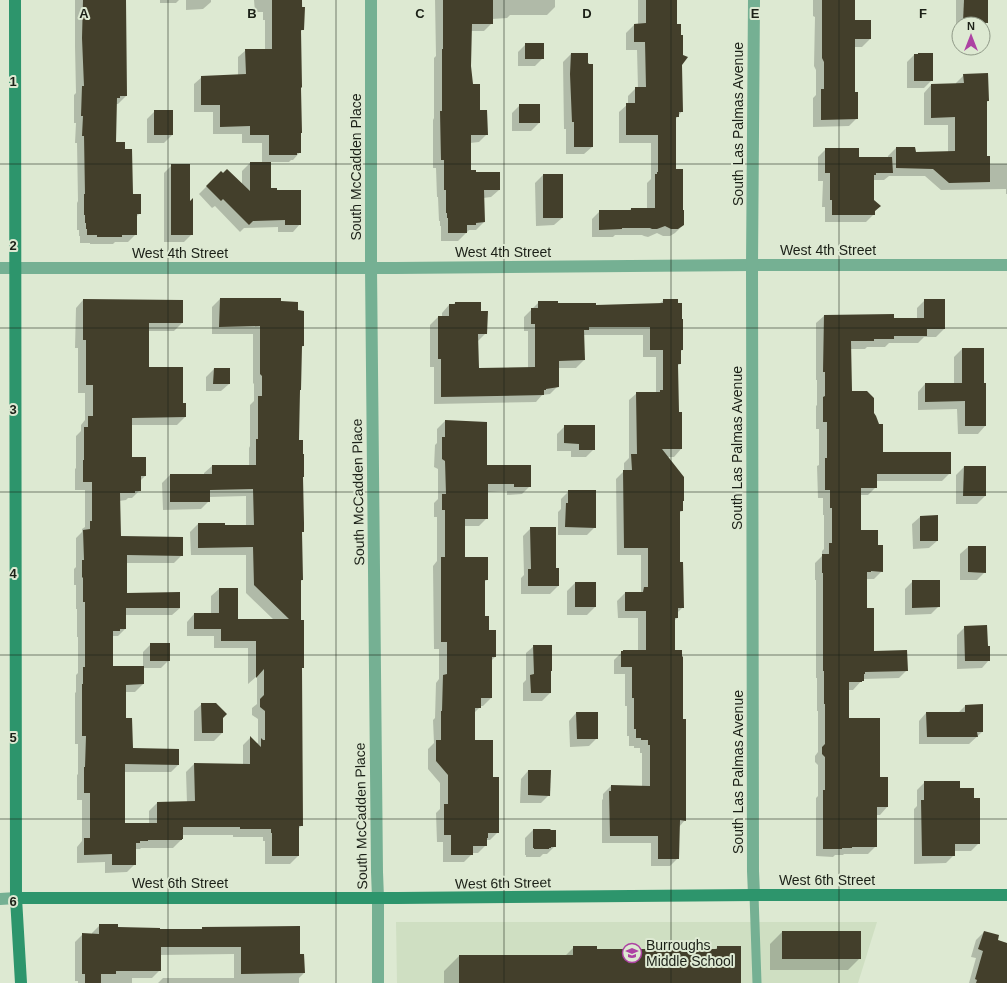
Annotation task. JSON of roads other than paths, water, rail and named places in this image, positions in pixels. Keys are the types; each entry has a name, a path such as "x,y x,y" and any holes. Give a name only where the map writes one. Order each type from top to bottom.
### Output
{"main road":[{"path":"15,0 14,268 16,898 21,983"},
{"name":"West 6th Street","path":"16,898 1007,895"}],"street":[{"name":"South McCadden Place","path":"371,0 371,268 378,983"},
{"name":"South Las Palmas Avenue","path":"754,0 752,265 754,895"},
{"name":"West 4th Street","path":"0,268 1007,265"},
{"name":"West 6th Street","path":"0,899 16,898"}],"lane":[{"path":"754,895 757,983"}],"place":[{"name":"Burroughs Middle School","path":"632,953"}]}
